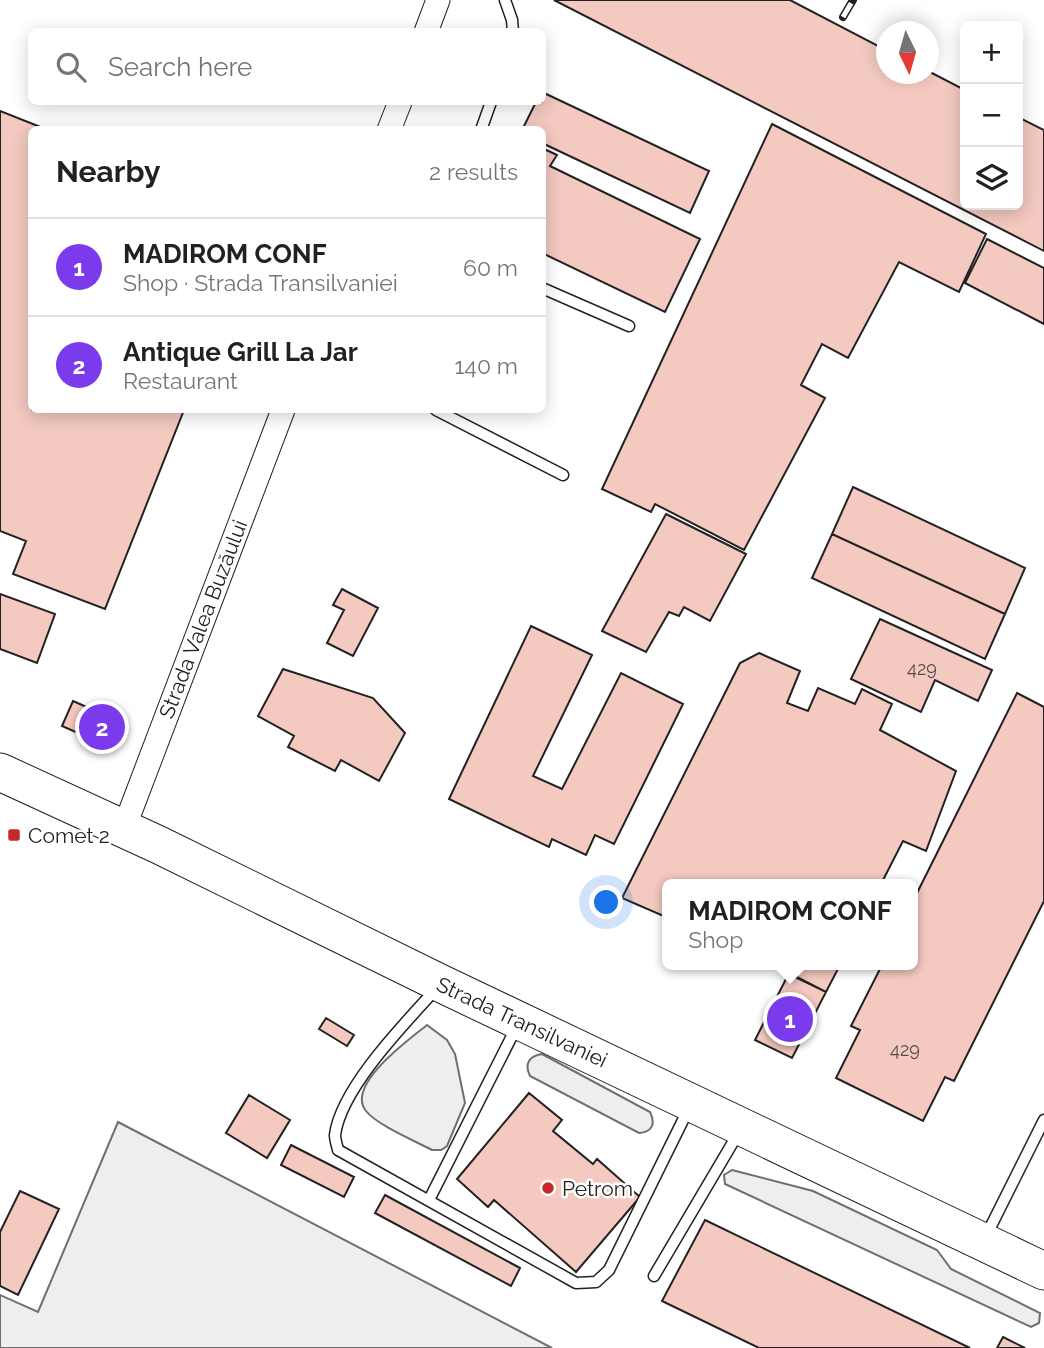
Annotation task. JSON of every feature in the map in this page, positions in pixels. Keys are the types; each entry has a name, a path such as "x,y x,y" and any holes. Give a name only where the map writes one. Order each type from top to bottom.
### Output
{"main road":[{"name":"Strada Transilvaniei","path":"0,772 124,828 440,984 1044,1271"}],"street":[{"path":"428,28 438,0"},
{"path":"391,126 399,105"},
{"name":"Strada Valea Buzăului","path":"124,828 282,413"}],"lane":[{"path":"505,0 513,28"},
{"path":"482,126 490,105"},
{"path":"546,290 629,326"},
{"path":"442,413 563,475"},
{"path":"440,984 385,1045 357,1084 342,1113 335,1136 338,1150 576,1283 596,1282 609,1270 692,1102"},
{"path":"429,1200 520,1020"},
{"path":"984,1241 1044,1120"},
{"path":"654,1276 742,1126"}],"shaded area":[{"path":"427,1025 447,1040 455,1054 465,1103 447,1146 441,1150 432,1150 379,1122 366,1111 362,1100 364,1089 382,1064"},
{"path":"542,1054 650,1112 652,1127 639,1133 530,1076 529,1061"},
{"path":"118,1122 552,1348 0,1348 0,1295 38,1312"},
{"path":"732,1170 813,1191 937,1250 951,1269 1040,1313 1039,1323 1031,1327 725,1184 724,1175"}],"building":[{"path":"554,0 790,0 876,45 876,84 939,84 939,77 960,87 960,208"},
{"path":"546,94 709,171 690,213 546,145 546,126 524,126 534,105 546,105"},
{"path":"0,111 38,126 28,126 28,413 183,413 105,609 13,574 26,541 0,531"},
{"path":"1023,120 1044,130 1044,251 964,210 1023,210"},
{"path":"772,124 986,234 959,292 899,262 848,358 822,344 801,385 825,398 744,550 655,504 651,512 602,489"},
{"path":"546,150 557,155 550,166 700,239 665,312 546,255"},
{"path":"987,239 1044,268 1044,324 965,283"},
{"path":"853,487 1025,568 1005,614 832,534"},
{"path":"666,514 746,554 710,621 684,607 679,616 669,612 646,652 602,631"},
{"path":"832,534 1005,614 985,659 812,578"},
{"path":"342,589 378,608 353,656 327,643 344,610 333,605"},
{"path":"0,594 55,614 37,663 0,649"},
{"path":"880,619 992,670 978,701 935,680 921,712 851,679"},
{"path":"531,626 592,655 533,776 562,789 621,673 683,704 614,844 595,835 586,855 552,839 549,847 449,799"},
{"path":"759,653 800,671 787,703 808,711 818,688 855,704 862,689 892,704 880,730 956,771 926,851 903,841 884,879 662,879 662,915 622,898 740,663"},
{"path":"283,669 373,698 405,733 379,781 341,760 335,771 288,747 294,736 258,716"},
{"path":"1017,693 1044,707 1044,901 954,1081 945,1077 923,1121 836,1078 860,1030 851,1026 879,970 918,970 918,891"},
{"path":"73,701 125,724 114,749 62,726"},
{"path":"780,970 837,970 826,992"},
{"path":"789,973 826,992 792,1058 755,1040"},
{"path":"326,1018 354,1035 347,1046 319,1029"},
{"name":"Petrom","path":"529,1093 562,1120 553,1131 593,1164 597,1159 640,1197 576,1272 494,1200 488,1207 457,1179"},
{"path":"249,1095 290,1120 267,1158 226,1133"},
{"path":"291,1145 354,1177 344,1197 281,1165"},
{"path":"20,1191 59,1209 18,1295 0,1286 0,1232"},
{"path":"385,1195 520,1268 511,1286 375,1213"},
{"path":"705,1220 970,1348 759,1348 662,1301"},
{"path":"1003,1337 1025,1348 997,1348"}],"railway":[{"path":"843,17 853,0"}],"place":[{"name":"Antique Grill La Jar","path":"102,727"},
{"name":"Comet 2","path":"14,835"},
{"name":"MADIROM CONF","path":"790,1019"},
{"name":"Petrom","path":"548,1188"}]}
